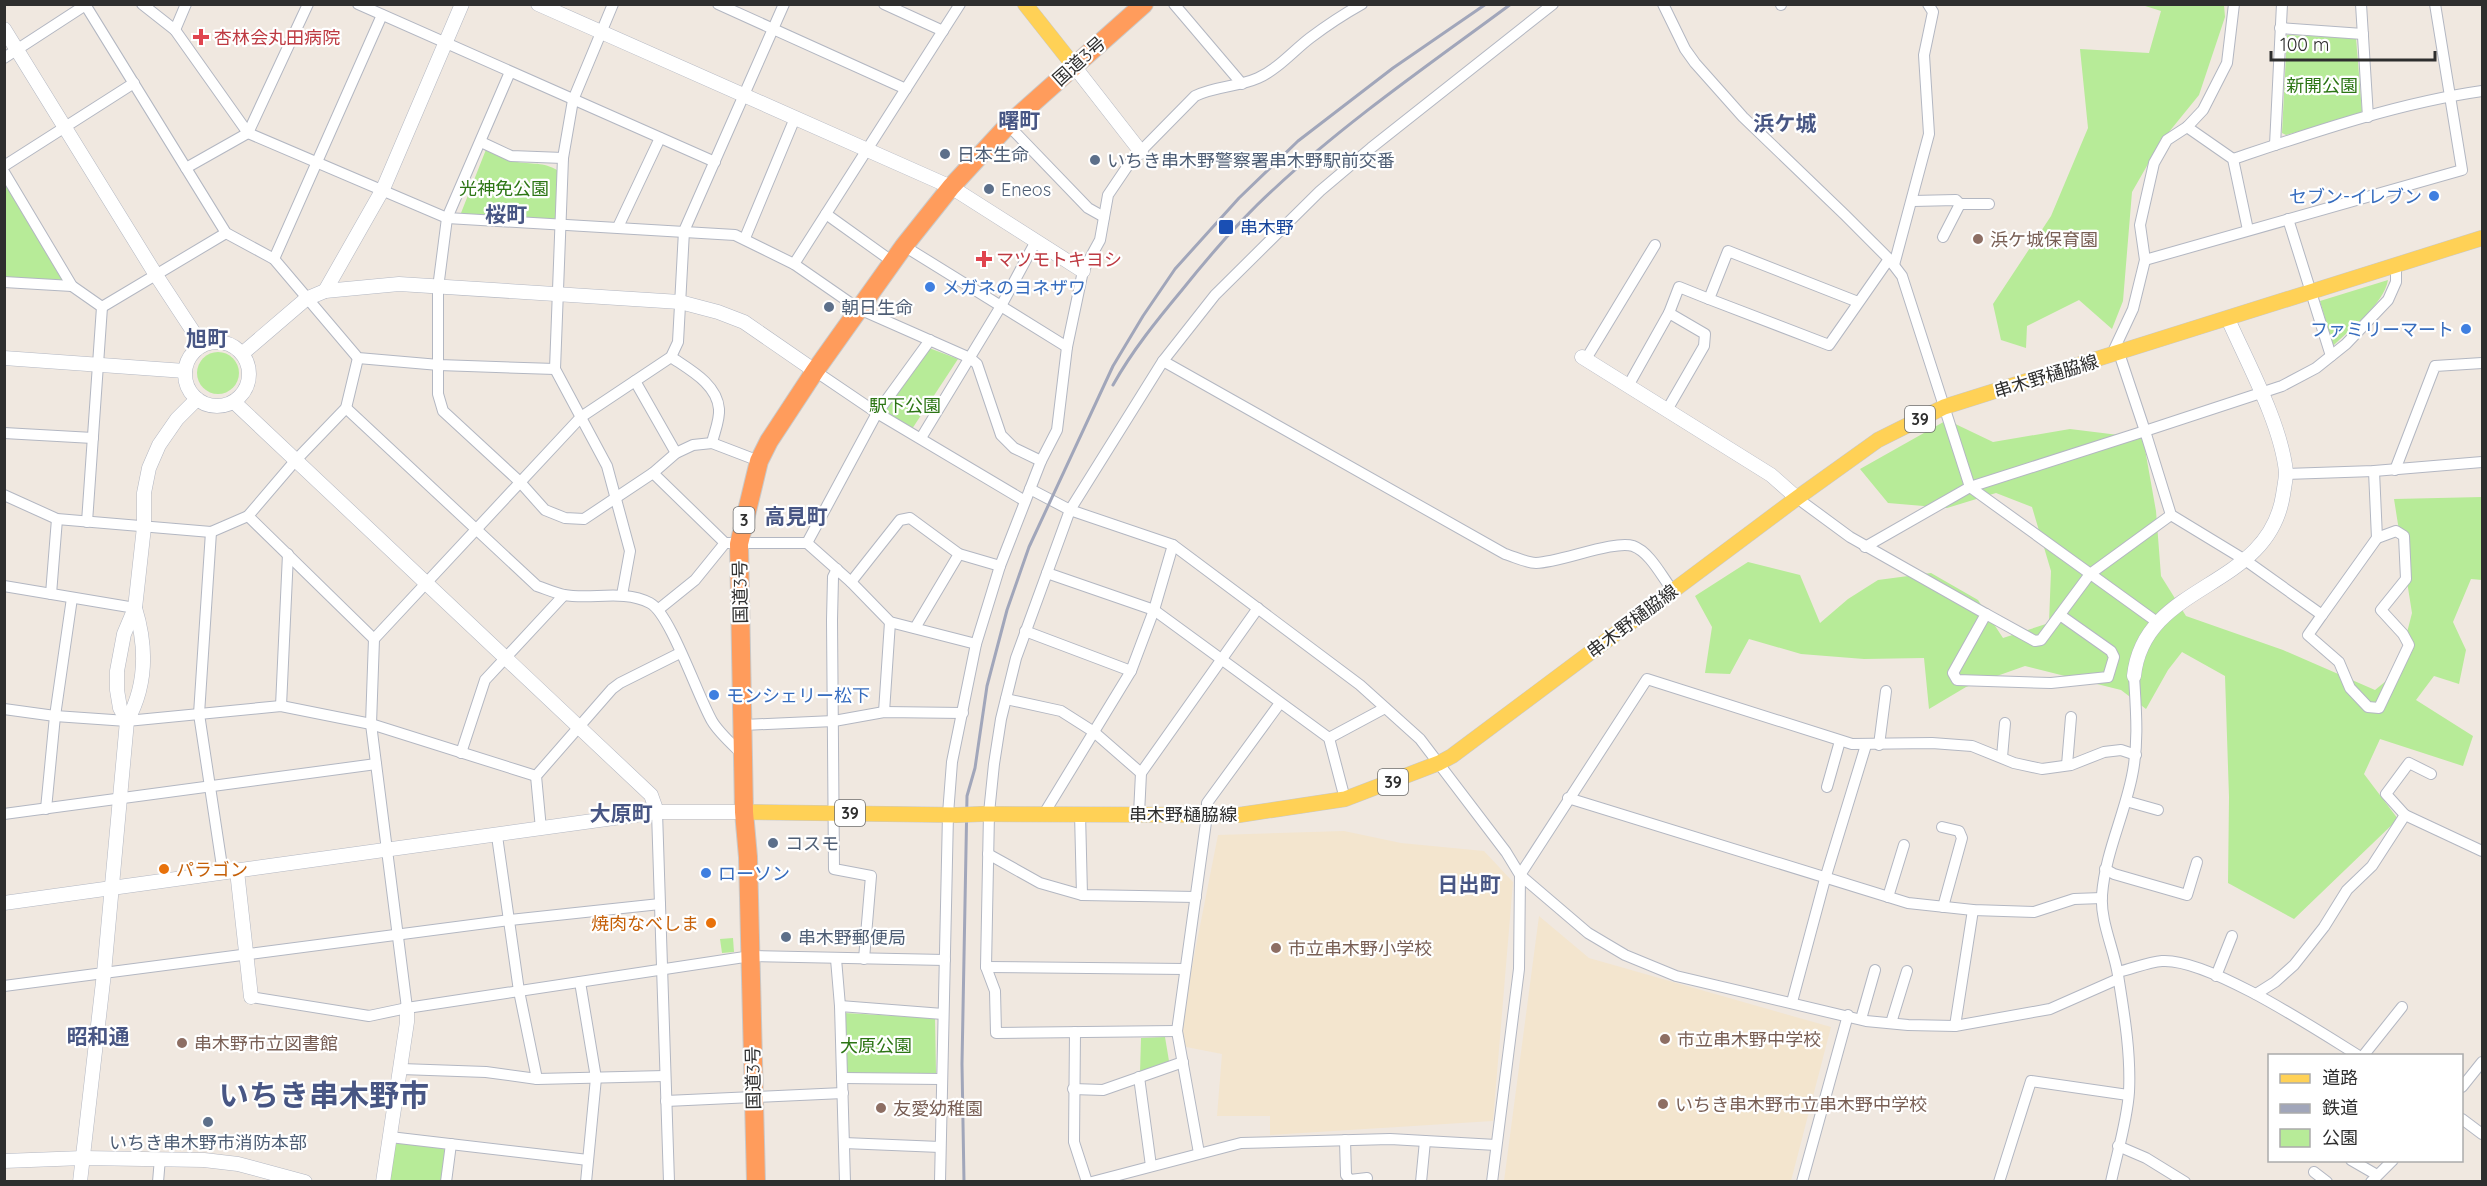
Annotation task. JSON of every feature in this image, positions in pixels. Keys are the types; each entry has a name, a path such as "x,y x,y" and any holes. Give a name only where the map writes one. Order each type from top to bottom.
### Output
{"highway":[{"name":"国道3号","path":"756,1182 748,857 744,812 744,725 732,543 759,461 769,441 815,371 904,246 951,187 1008,125 1137,6"}],"main road":[{"path":"1025,4 1074,66"},
{"name":"串木野樋脇線","path":"744,812 952,815 1045,812 1239,815 1345,800 1452,756 1878,440 1944,407 2396,267 2482,238"}],"street":[{"path":"142,4 175,30 248,133 447,218 684,231 735,235 745,238 794,264 859,309 970,358 978,364 1001,435 1014,448 1041,461"},
{"path":"175,30 186,4"},
{"path":"186,168 248,133 308,4"},
{"path":"358,4 715,162"},
{"path":"325,291 383,189 462,4"},
{"path":"538,4 951,187 1083,271"},
{"path":"613,4 573,100 563,158 555,369 607,466 616,496 630,551 622,595"},
{"path":"718,4 906,88"},
{"path":"383,1182 401,1069 407,1008 371,724 374,639 581,417 671,357 678,342 684,231 784,4"},
{"path":"884,4 944,31"},
{"path":"794,264 960,4"},
{"path":"1174,4 1242,84"},
{"path":"940,1182 941,1078 952,815 952,762 975,644 1000,566 1041,461 1057,430 1067,347 1083,271 1100,240 1108,195 1131,161 1195,96 1207,90 1242,84 1272,69 1312,36 1362,4"},
{"path":"1177,1031 996,1033 995,991 986,967 988,854 985,813 1006,699 1025,631 1070,510 1163,361 1215,294 1320,191 1553,4"},
{"path":"1664,4 1685,49 1695,63 1743,117 1891,262 1902,276 1970,487 2157,622"},
{"path":"1628,386 1669,313 1679,287 1829,345 1858,302 1891,262 1912,201 1929,134 1924,54 1933,12 1928,4"},
{"path":"2234,4 2227,63 2203,110 2187,128 2167,140 2154,163 2140,225 2145,260 2133,309 2115,354 2145,430 2171,515 2245,560 2322,615"},
{"path":"2275,145 2282,4"},
{"path":"2361,4 2368,117"},
{"path":"2145,260 2462,170 2435,4"},
{"path":"4,58 87,5 226,233 274,259 358,358 439,365 555,369"},
{"path":"274,259 382,15"},
{"path":"2280,28 2363,34"},
{"path":"4,29 202,345"},
{"path":"1074,66 1141,152"},
{"path":"510,72 447,218 438,288 438,394 443,411 520,482 545,510 565,518 584,519 653,472 676,453 693,445 712,443 759,461"},
{"path":"4,166 134,83"},
{"path":"2233,159 2368,117 2449,96 2482,91"},
{"path":"745,238 795,118"},
{"path":"1008,125 1088,208 1104,217"},
{"path":"2187,128 2233,159 2248,230"},
{"path":"618,227 660,138"},
{"path":"481,142 511,156 563,158"},
{"path":"4,172 72,286 102,307"},
{"path":"1912,201 1956,200 1960,204 1989,204"},
{"path":"1943,237 1960,204"},
{"path":"826,214 893,262"},
{"path":"2288,219 2331,356"},
{"path":"102,307 226,233"},
{"path":"921,438 1001,306 1036,241"},
{"path":"1655,245 1584,358 1771,475 1797,498 1865,546 2035,641 2041,640 2090,574 2171,515"},
{"path":"904,246 1067,347"},
{"path":"1709,299 1728,251 1858,302"},
{"path":"1865,546 1970,487 2297,379 2346,344 2388,300 2396,282 2396,267"},
{"path":"4,282 72,286"},
{"path":"243,353 306,299 325,291 399,284 557,296 680,302 744,322 877,413 1025,501"},
{"path":"87,522 102,307"},
{"path":"1667,410 1704,346 1706,338 1705,334 1669,313"},
{"path":"2111,1182 2128,1095 2128,1052 2118,976 2107,933 2102,898 2105,869 2126,801 2136,755 2137,719 2134,676 2136,658 2144,639 2172,608 2245,560 2271,532 2281,506 2286,474 2278,436 2228,319"},
{"path":"807,543 877,413 930,340"},
{"path":"213,341 224,342 243,353 250,374 248,385 234,402 219,406 211,405 197,399 190,391 185,371 188,361 202,345 213,341"},
{"path":"671,357 712,390 719,410 712,443"},
{"path":"4,358 185,371"},
{"path":"4,495 57,519 211,532 248,516 295,461 346,408 358,358"},
{"path":"1163,361 1505,554 1533,563 1564,559 1620,544 1634,546 1646,555 1672,591"},
{"path":"2395,470 2435,366 2482,363"},
{"path":"635,381 676,453"},
{"path":"127,722 120,708 117,671 124,634 135,609 144,526 144,493 149,468 159,445 177,419 197,399"},
{"path":"234,402 651,795 657,812 669,1182"},
{"path":"346,408 537,586 564,595 622,595 649,602 659,609 713,723 744,757"},
{"path":"4,433 93,438"},
{"path":"2286,474 2395,470 2482,462"},
{"path":"2374,471 2377,538"},
{"path":"653,472 732,543 807,543 852,582 890,622 975,644"},
{"path":"1030,489 1070,510 1173,545 1360,685 1420,739 1506,852 1520,875 1588,933 1625,955 1676,976 1861,1019 1955,1026 2050,1009 2118,976 2162,961 2184,963 2256,994 2358,1054"},
{"path":"248,516 374,639"},
{"path":"852,582 900,520 910,518 959,554 1000,566"},
{"path":"51,594 57,519"},
{"path":"2396,531 2404,536 2406,579 2381,610 2403,634 2409,645 2379,708 2368,707 2350,688 2339,662 2308,635 2322,615 2377,538 2396,531"},
{"path":"211,532 199,714 208,786 230,872 251,997 369,1016 407,1008 751,956 945,960"},
{"path":"659,609 695,580 732,543"},
{"path":"1045,812 1131,671 1154,610 1173,545"},
{"path":"281,706 288,554"},
{"path":"915,628 959,554"},
{"path":"837,569 833,577 834,869 871,876 864,959"},
{"path":"1047,573 1154,610 1329,738 1345,800"},
{"path":"4,586 135,609"},
{"path":"461,753 485,680 564,595"},
{"path":"45,809 55,716 72,598"},
{"path":"1139,814 1141,773 1258,608"},
{"path":"81,1182 104,973 127,722 136,705 145,656 142,630 135,609"},
{"path":"1986,614 1953,673 1957,680 2051,683 2108,676 2114,657 2111,651 2060,615"},
{"path":"884,712 890,622"},
{"path":"1025,631 1131,671"},
{"path":"541,829 536,776 620,683 680,653"},
{"path":"1492,1182 1519,969 1520,875 1647,679 1840,741 1866,745 1932,743 1972,746 2002,758 2042,769 2067,765 2104,752 2121,750 2136,755"},
{"path":"1879,745 1886,691"},
{"path":"1006,699 1062,711 1094,732 1141,773"},
{"path":"1199,1153 1177,1031 1207,803 1280,703"},
{"path":"4,709 127,722 281,706 371,724 536,776"},
{"path":"1329,738 1385,708"},
{"path":"744,725 834,721 884,712 963,713"},
{"path":"2067,765 2071,717"},
{"path":"2002,758 2006,723"},
{"path":"1827,787 1840,741"},
{"path":"1792,1002 1825,879 1866,745"},
{"path":"2431,774 2409,763 2386,794 2405,816 2482,850"},
{"path":"4,814 376,764"},
{"path":"1568,798 1908,903 1973,910 2034,912 2074,899 2102,898"},
{"path":"2126,801 2158,810"},
{"path":"4,903 657,812 744,812"},
{"path":"1080,813 1082,895"},
{"path":"2256,994 2275,982 2294,965 2324,927 2347,890 2372,866 2405,816"},
{"path":"1942,827 1959,831 1962,838 1943,907"},
{"path":"497,836 519,991 537,1079"},
{"path":"1888,897 1904,845"},
{"path":"988,854 1040,883 1082,895 1196,897"},
{"path":"2105,869 2114,874 2187,895 2197,862"},
{"path":"4,986 510,920 660,904"},
{"path":"1955,1026 1973,910"},
{"path":"2217,976 2232,936"},
{"path":"836,958 840,1006 845,1182"},
{"path":"986,967 1185,969"},
{"path":"1861,1019 1875,970"},
{"path":"1891,1023 1907,971"},
{"path":"580,982 596,1078 586,1182"},
{"path":"840,1006 943,1014"},
{"path":"2363,1054 2402,1007"},
{"path":"1802,1182 1848,1015"},
{"path":"1075,1032 1074,1142 1090,1182 1241,1143 1390,1139 1496,1145"},
{"path":"1073,1089 1103,1090 1183,1062"},
{"path":"2463,1086 2482,1062"},
{"path":"401,1069 486,1072 537,1079 666,1076"},
{"path":"1139,1077 1151,1166"},
{"path":"842,1078 941,1078"},
{"path":"1999,1182 2031,1081 2128,1095"},
{"path":"666,1101 843,1093"},
{"path":"2463,1120 2482,1134"},
{"path":"390,1137 588,1160"},
{"path":"1345,1140 1346,1174 1350,1180 1367,1179"},
{"path":"1421,1182 1425,1141"},
{"path":"844,1143 940,1147"},
{"path":"446,1182 451,1144"},
{"path":"2118,1146 2146,1158 2185,1182"},
{"path":"158,1182 160,1158"},
{"path":"4,1161 160,1158 238,1164 305,1182"},
{"path":"2352,1162 2374,1178 2392,1162"},
{"path":"2314,1172 2327,1182"}],"shaded area":[{"path":"1344,831 1401,843 1484,851 1513,882 1493,1121 1270,1135 1270,1116 1217,1116 1222,1054 1181,1046 1184,1007 1218,835"},
{"name":"いちき串木野市立串木野中学校","path":"1539,916 1589,958 1831,1027 1791,1181 1504,1181"}],"green space":[{"path":"2142,5 2224,5 2225,17 2199,95 2160,143 2132,192 2123,301 2112,329 2079,300 2027,326 2026,348 2001,340 1993,304 2051,216 2088,128 2080,49 2149,53 2161,11"},
{"name":"新開公園","path":"2287,35 2356,38 2362,111 2359,115 2286,135 2282,133"},
{"name":"光神免公園","path":"487,147 509,160 545,165 562,173 557,216 553,220 464,216 461,213"},
{"path":"5,183 66,283 5,280"},
{"path":"2388,280 2373,307 2333,346 2320,301"},
{"name":"駅下公園","path":"924,346 958,359 910,432 883,418 885,400"},
{"path":"218,352 233,358 239,373 233,388 218,394 203,388 197,373 203,358"},
{"path":"1947,420 1993,442 2070,429 2143,438 2156,511 2161,576 2186,616 2283,650 2375,690 2397,672 2412,613 2394,499 2482,497 2482,580 2471,579 2453,622 2466,650 2459,684 2434,676 2416,700 2473,736 2463,766 2380,739 2364,774 2398,819 2294,919 2228,883 2229,797 2225,676 2182,652 2168,670 2146,709 2121,690 2025,666 1966,687 1929,709 1924,658 1864,659 1801,654 1749,639 1730,674 1705,673 1712,627 1695,596 1748,562 1800,575 1820,623 1848,599 1878,580 1931,573 1978,600 2003,638 2049,623 2051,571 2032,507 1996,493 1947,508 1888,503 1860,469"},
{"path":"733,938 734,952 722,953 720,939"},
{"name":"大原公園","path":"844,1013 935,1018 936,1073 847,1074"},
{"path":"1165,1037 1169,1061 1140,1073 1141,1038"},
{"path":"399,1142 442,1147 446,1152 442,1181 390,1182 395,1145"}],"railway":[{"path":"964,1182 962,1064 967,796 975,768 987,686 1007,610 1029,547 1113,366 1175,269 1239,198 1298,141 1393,68 1486,4"},
{"path":"1113,385 1163,313 1215,251 1262,201 1360,116 1511,4"}],"place":[{"name":"杏林会丸田病院","path":"201,37"},
{"name":"日本生命","path":"945,154"},
{"name":"いちき串木野警察署串木野駅前交番","path":"1095,160"},
{"name":"Eneos","path":"989,189"},
{"name":"セブン-イレブン","path":"2434,196"},
{"name":"串木野","path":"1226,227"},
{"name":"浜ケ城保育園","path":"1978,239"},
{"name":"マツモトキヨシ","path":"984,259"},
{"name":"メガネのヨネザワ","path":"930,287"},
{"name":"朝日生命","path":"829,307"},
{"name":"ファミリーマート","path":"2466,329"},
{"name":"モンシェリー松下","path":"714,695"},
{"name":"コスモ","path":"773,843"},
{"name":"パラゴン","path":"164,869"},
{"name":"ローソン","path":"706,873"},
{"name":"焼肉なべしま","path":"711,923"},
{"name":"串木野郵便局","path":"786,937"},
{"name":"市立串木野小学校","path":"1276,948"},
{"name":"市立串木野中学校","path":"1665,1039"},
{"name":"串木野市立図書館","path":"182,1043"},
{"name":"いちき串木野市立串木野中学校","path":"1663,1104"},
{"name":"友愛幼稚園","path":"881,1108"},
{"name":"いちき串木野市消防本部","path":"208,1122"}],"district":[{"name":"曙町","path":"1019,120"},
{"name":"浜ケ城","path":"1785,123"},
{"name":"桜町","path":"506,214"},
{"name":"旭町","path":"207,338"},
{"name":"高見町","path":"796,516"},
{"name":"大原町","path":"621,813"},
{"name":"日出町","path":"1469,884"},
{"name":"昭和通","path":"98,1036"},
{"name":"いちき串木野市","path":"324,1095"}]}
